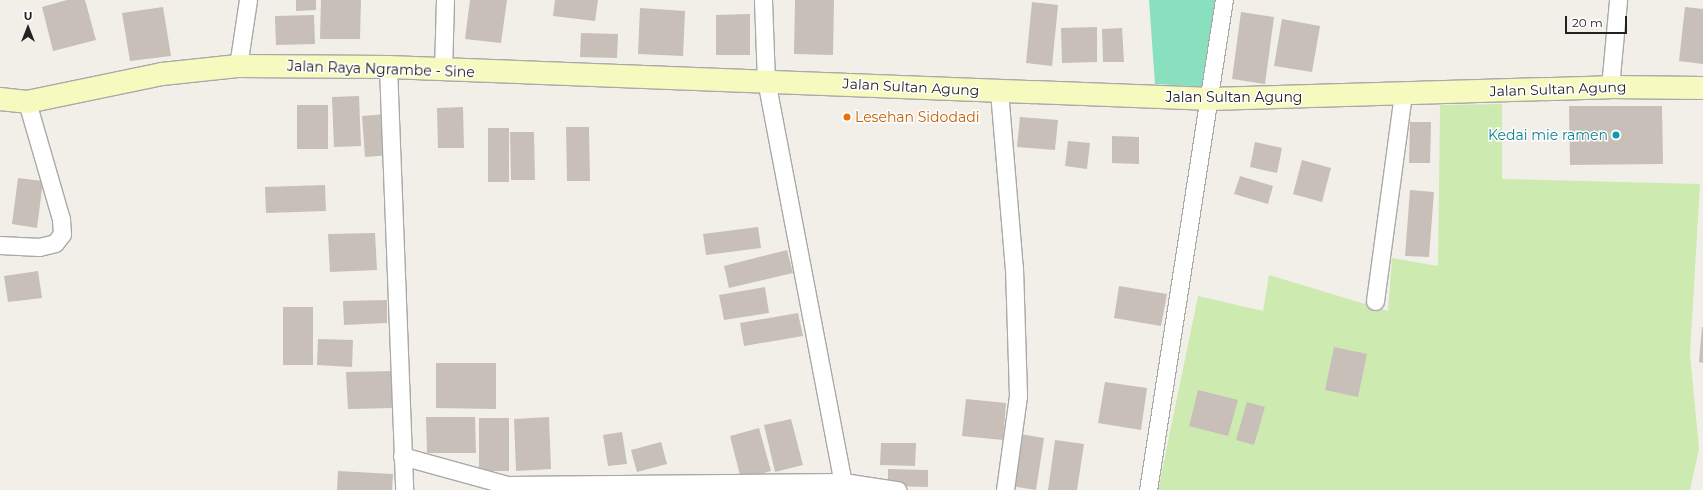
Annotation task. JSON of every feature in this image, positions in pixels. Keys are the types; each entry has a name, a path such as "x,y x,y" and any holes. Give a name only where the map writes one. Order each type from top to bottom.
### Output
{"main road":[{"name":"Jalan Raya Ngrambe - Sine","path":"0,99 27,102 162,74 238,66 388,67 443,71 766,80"},
{"name":"Jalan Sultan Agung","path":"766,80 1211,99 1610,87 1703,88"}],"street":[{"path":"238,66 248,0"},
{"path":"443,71 445,0"},
{"path":"763,0 766,80 844,486"},
{"path":"1148,490 1211,99 1224,0"},
{"path":"1610,87 1618,0"},
{"path":"388,67 404,490"},
{"path":"1000,91 1014,268 1018,396 1005,490"},
{"path":"1375,301 1403,94"},
{"path":"0,245 39,247 55,243 62,234 61,219 27,102"},
{"path":"402,456 507,485 844,486 897,490"}],"green space":[{"path":"1149,0 1219,0 1207,87 1155,84"},
{"path":"1502,104 1502,179 1700,184 1690,354 1699,449 1690,490 1158,490 1198,296 1263,311 1269,275 1388,311 1392,258 1438,266 1440,105"}],"building":[{"path":"67,0 85,0 96,40 53,51 42,7"},
{"path":"296,0 316,0 316,10 296,11"},
{"path":"321,0 361,0 360,39 320,39"},
{"path":"470,0 507,0 501,43 465,39"},
{"path":"555,0 598,0 595,21 553,16"},
{"path":"795,0 834,0 833,55 794,54"},
{"path":"1032,2 1058,5 1052,66 1026,63"},
{"path":"163,7 171,56 130,61 122,13"},
{"path":"1685,7 1703,9 1703,64 1679,61"},
{"path":"640,8 685,11 683,56 638,54"},
{"path":"1241,12 1274,17 1265,84 1232,79"},
{"path":"750,14 750,55 716,55 716,15"},
{"path":"314,15 315,44 276,45 275,16"},
{"path":"1282,19 1320,26 1312,72 1274,66"},
{"path":"1097,27 1097,62 1062,63 1061,28"},
{"path":"1122,28 1124,62 1103,62 1102,29"},
{"path":"581,33 618,34 617,58 580,57"},
{"path":"359,96 361,146 334,147 332,97"},
{"path":"297,105 328,105 328,149 297,149"},
{"name":"Kedai mie ramen","path":"1569,106 1662,106 1663,164 1570,165"},
{"path":"463,107 464,148 438,148 437,108"},
{"path":"387,114 390,155 365,157 362,116"},
{"path":"1020,117 1058,120 1055,150 1017,147"},
{"path":"1410,122 1431,122 1430,163 1409,163"},
{"path":"566,127 589,127 590,181 567,181"},
{"path":"488,128 509,128 509,182 488,182"},
{"path":"510,132 534,132 535,180 511,180"},
{"path":"1112,136 1139,137 1139,164 1112,163"},
{"path":"1068,141 1090,143 1087,169 1065,166"},
{"path":"1255,142 1282,148 1277,173 1250,167"},
{"path":"1302,160 1331,168 1322,202 1293,194"},
{"path":"1240,176 1273,186 1268,204 1234,194"},
{"path":"18,178 43,181 37,228 12,224"},
{"path":"325,185 326,211 266,213 265,187"},
{"path":"1410,190 1434,192 1429,257 1405,256"},
{"path":"758,227 761,248 706,255 703,234"},
{"path":"375,233 377,270 330,272 328,234"},
{"path":"787,250 793,273 729,288 724,266"},
{"path":"38,271 42,298 8,302 4,276"},
{"path":"1119,286 1167,294 1161,326 1114,318"},
{"path":"765,287 769,313 724,320 719,295"},
{"path":"387,300 387,323 344,325 343,301"},
{"path":"283,307 313,307 313,365 283,365"},
{"path":"798,313 803,336 744,346 740,323"},
{"path":"1703,327 1703,363 1699,362"},
{"path":"318,339 353,340 352,367 317,365"},
{"path":"1334,347 1367,354 1358,397 1325,390"},
{"path":"436,363 496,363 496,409 436,408"},
{"path":"393,371 394,408 348,409 346,372"},
{"path":"1105,382 1147,388 1141,430 1098,423"},
{"path":"1198,390 1238,400 1228,436 1189,426"},
{"path":"966,399 1006,403 1003,440 962,436"},
{"path":"1247,402 1265,407 1254,445 1236,440"},
{"path":"426,417 475,417 476,453 427,453"},
{"path":"549,417 551,469 516,471 514,419"},
{"path":"479,418 509,418 509,471 479,471"},
{"path":"791,419 803,465 775,472 764,425"},
{"path":"759,428 771,471 741,479 730,436"},
{"path":"622,432 627,464 608,466 603,435"},
{"path":"1020,434 1044,438 1036,490 1012,486"},
{"path":"1055,440 1084,444 1077,490 1048,490"},
{"path":"661,442 667,464 637,472 631,450"},
{"path":"881,443 916,443 915,466 880,465"},
{"path":"888,469 928,470 928,487 888,486"},
{"path":"338,471 393,474 392,490 337,490"}],"place":[{"name":"Lesehan Sidodadi","path":"847,117"},
{"name":"Kedai mie ramen","path":"1616,135"}]}
